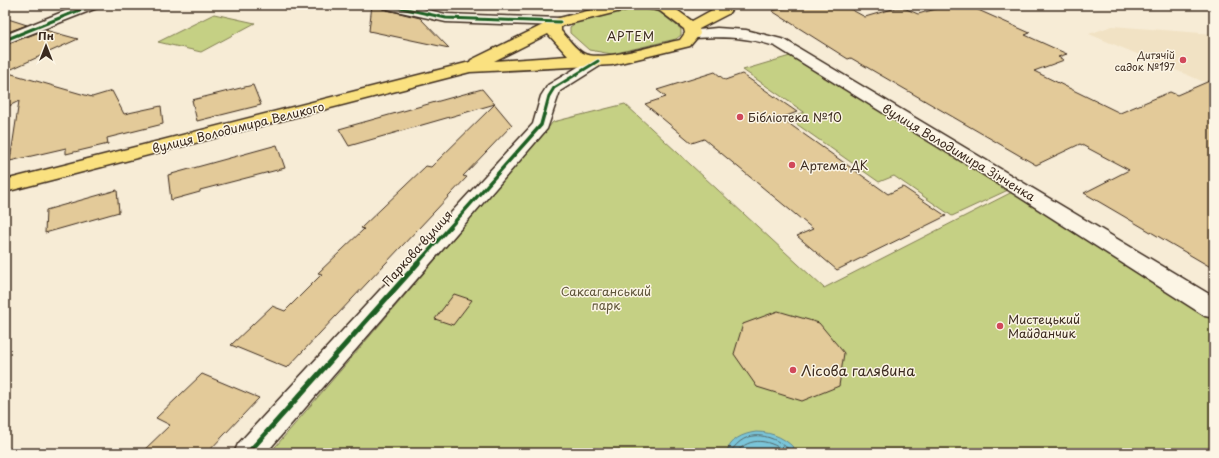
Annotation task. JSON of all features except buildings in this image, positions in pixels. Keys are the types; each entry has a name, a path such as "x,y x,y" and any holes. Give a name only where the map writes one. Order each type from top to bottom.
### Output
{"main road":[{"path":"470,67 557,24 628,5"},
{"path":"659,6 684,5"},
{"path":"659,6 692,31"},
{"path":"470,67 612,60 685,43 692,31 726,8 780,43"},
{"path":"557,24 554,32 576,56 592,61"},
{"name":"вулиця Володимира Зінченка","path":"692,31 730,31 754,34 780,43 1020,188 1214,309"},
{"name":"вулиця Володимира Великого","path":"5,186 470,67"}],"street":[{"path":"5,40 92,5"},
{"path":"388,5 446,18 557,24"},
{"name":"Паркова вулиця","path":"248,453 541,125 549,96 554,88 592,61"}],"shaded area":[{"name":"Дитячій садок №197","path":"1112,26 1214,34 1214,86 1089,34"}],"green space":[{"path":"634,8 658,11 681,29 681,35 676,39 612,54 589,50 570,33 570,27 577,22"},
{"path":"214,14 255,23 201,52 158,42"},
{"path":"790,56 1008,190 952,216 894,176 879,182 788,118 804,112 743,70"},
{"name":"Саксаганський парк","path":"625,104 824,288 1020,188 1214,309 1214,453 270,453 553,122"}],"water":[{"path":"756,432 768,433 780,437 790,444 798,453 726,453 731,444 738,438 746,434"}],"cycle path":[{"path":"5,40 92,5"},
{"path":"388,5 446,18 560,22"},
{"path":"248,453 541,125 549,96 554,88 598,61"}],"place":[{"name":"Дитячій садок №197","path":"1183,60"},
{"name":"Бібліотека №10","path":"740,117"},
{"name":"Артема ДК","path":"792,165"},
{"name":"Мистецький Майданчик","path":"1000,326"},
{"name":"Лісова галявина","path":"793,370"}],"district":[{"name":"АРТЕМ","path":"631,36"}]}
